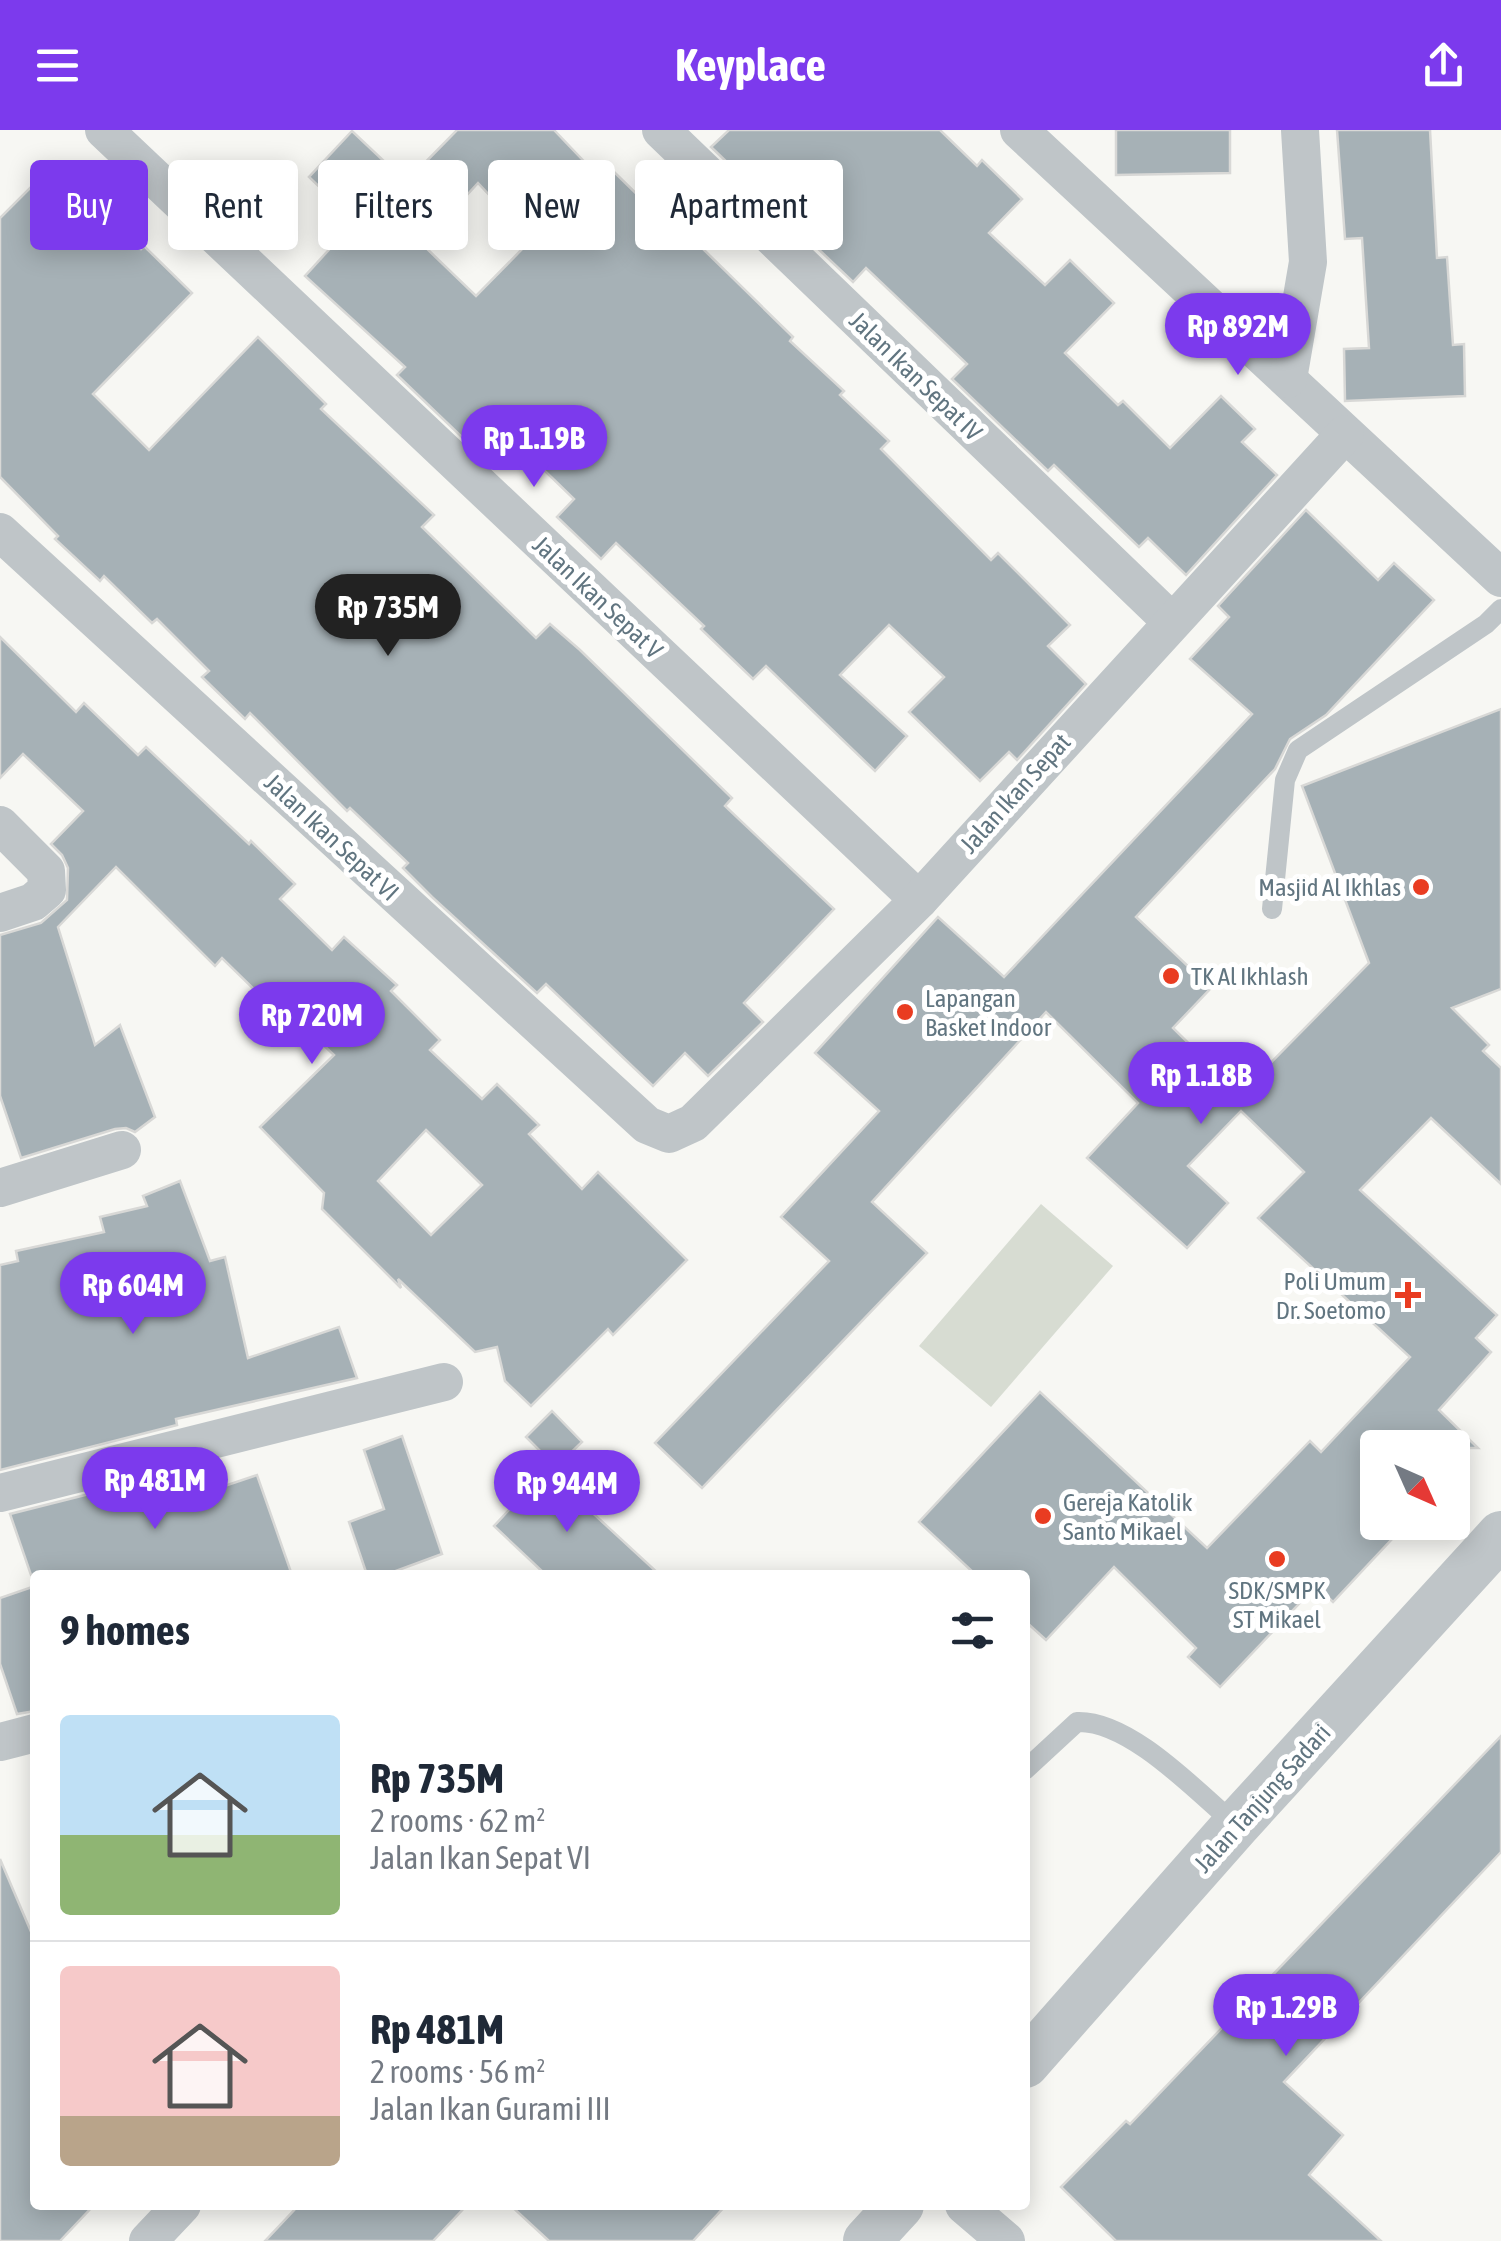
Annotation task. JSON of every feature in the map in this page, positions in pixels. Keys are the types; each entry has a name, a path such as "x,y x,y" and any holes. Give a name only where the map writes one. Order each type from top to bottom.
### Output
{"street":[{"name":"Jalan Ikan Sepat V","path":"104,130 919,900"},
{"name":"Jalan Ikan Sepat IV","path":"661,130 1170,621"},
{"path":"1019,130 1501,578"},
{"path":"1288,379 1308,262 1300,130"},
{"name":"Jalan Ikan Sepat","path":"669,1134 693,1122 919,900 1345,434"},
{"name":"Jalan Ikan Sepat VI","path":"0,532 647,1125 669,1134"},
{"path":"0,826 46,871 47,890 17,907"},
{"path":"0,1188 122,1150"},
{"path":"0,1493 444,1382"},
{"name":"Jalan Tanjung Sadari","path":"1030,2058 1501,1535"},
{"path":"0,1742 30,1734"},
{"path":"148,2241 177,2210"},
{"path":"867,2241 895,2210"},
{"path":"970,2210 1006,2241"}],"lane":[{"path":"1272,909 1285,780 1298,750 1486,624 1501,609"},
{"path":"1030,1765 1077,1722 1096,1721 1162,1762 1236,1825"}],"shaded area":[{"path":"1041,1204 1113,1266 991,1407 919,1346"}],"building":[{"path":"457,130 554,130 583,160 488,160 488,194 478,183 468,194 468,160 428,160"},
{"path":"729,130 940,130 977,166 982,160 1022,199 989,233 1045,285 1070,260 1114,303 1065,353 1118,405 1123,401 1170,448 1221,396 1255,429 1242,442 1277,475 1186,575 1148,538 1139,547 1054,465 1048,471 952,379 967,364 866,268 853,282 819,250 843,250 843,160 725,160 711,147"},
{"path":"1116,130 1230,130 1230,173 1116,175"},
{"path":"1337,130 1430,130 1437,258 1447,257 1453,345 1464,344 1465,396 1345,401 1344,349 1369,348 1362,238 1345,239"},
{"path":"352,131 383,160 325,160"},
{"path":"318,167 318,186 309,177"},
{"path":"615,173 635,192 635,250 704,250 793,337 790,341 844,391 840,395 889,441 881,449 991,560 998,553 1070,625 1048,646 1086,684 1017,760 1009,752 980,781 909,712 944,677 889,625 840,675 907,736 875,771 766,666 753,679 701,629 704,626 616,543 601,559 557,517 574,499 513,440 489,463 397,375 405,367 305,276 329,250 428,250 476,296 521,250 615,250"},
{"path":"30,188 30,250 148,250 192,293 93,394 149,450 258,337 326,404 321,409 434,515 422,527 536,638 550,624 580,650 732,798 725,806 834,909 744,1003 763,1022 708,1076 685,1053 653,1086 546,984 537,993 432,897 403,868 408,863 350,808 347,811 250,713 245,719 202,677 209,671 157,619 152,623 104,576 100,581 55,539 58,536 0,477 0,218"},
{"path":"1306,510 1378,580 1394,563 1434,600 1326,715 1290,739 1275,769 1136,917 1211,988 1173,1028 1240,1094 1369,963 1302,786 1501,709 1501,989 1452,1008 1489,1045 1483,1051 1501,1068 1501,1184 1431,1118 1360,1190 1497,1315 1476,1338 1491,1352 1439,1410 1460,1430 1360,1430 1360,1540 1391,1540 1333,1602 1316,1586 1220,1687 1188,1657 1196,1648 1114,1567 1046,1640 1030,1626 1030,1570 971,1570 919,1522 1040,1392 1207,1548 1310,1441 1321,1452 1410,1357 1258,1218 1304,1172 1241,1111 1188,1166 1228,1203 1187,1248 1087,1158 1138,1103 1046,1012 872,1202 927,1253 702,1488 655,1443 829,1261 781,1217 879,1111 815,1053 938,917 1004,977 1252,714 1190,659 1229,617 1218,606"},
{"path":"0,637 76,712 84,703 138,755 146,747 249,844 251,841 295,884 280,899 332,950 344,937 397,985 391,991 440,1040 430,1050 482,1099 497,1084 539,1125 529,1134 582,1189 598,1172 687,1260 613,1335 608,1329 531,1406 505,1381 497,1347 475,1352 398,1279 401,1288 322,1209 324,1193 260,1127 334,1055 277,1001 272,1007 222,958 215,966 116,867 58,927 95,1045 120,1025 155,1117 135,1132 115,1129 21,1158 0,1096 0,935 41,923 67,900 68,868 51,844 83,811 23,754 0,778","holes":["426,1130 482,1185 431,1235 378,1181"]},
{"path":"180,1181 210,1261 225,1257 248,1358 339,1327 357,1378 176,1419 177,1425 0,1470 0,1265 18,1261 16,1251 104,1232 100,1217 147,1206 143,1196"},
{"path":"552,1411 582,1442 556,1467 526,1437"},
{"path":"402,1436 442,1554 399,1570 365,1570 349,1522 384,1509 364,1450"},
{"path":"188,1469 198,1495 257,1475 290,1570 30,1572 10,1514"},
{"path":"546,1470 655,1570 541,1570 494,1526"},
{"path":"30,1588 30,1712 17,1714 0,1664 0,1598"},
{"path":"1501,1736 1501,1852 1284,2082 1343,2135 1309,2175 1381,2241 1116,2241 1061,2187 1126,2121 1130,2124"},
{"path":"0,1859 30,1929 30,2210 89,2210 60,2241 0,2241"},
{"path":"294,2210 462,2210 433,2241 265,2241"},
{"path":"515,2210 721,2210 693,2241 549,2241"}],"place":[{"name":"Masjid Al Ikhlas","path":"1421,887"},
{"name":"TK Al Ikhlash","path":"1171,976"},
{"name":"Lapangan Basket Indoor","path":"905,1012"},
{"name":"Poli Umum Dr. Soetomo","path":"1408,1295"},
{"name":"Gereja Katolik Santo Mikael","path":"1043,1516"},
{"name":"SDK/SMPK ST Mikael","path":"1277,1559"}]}
